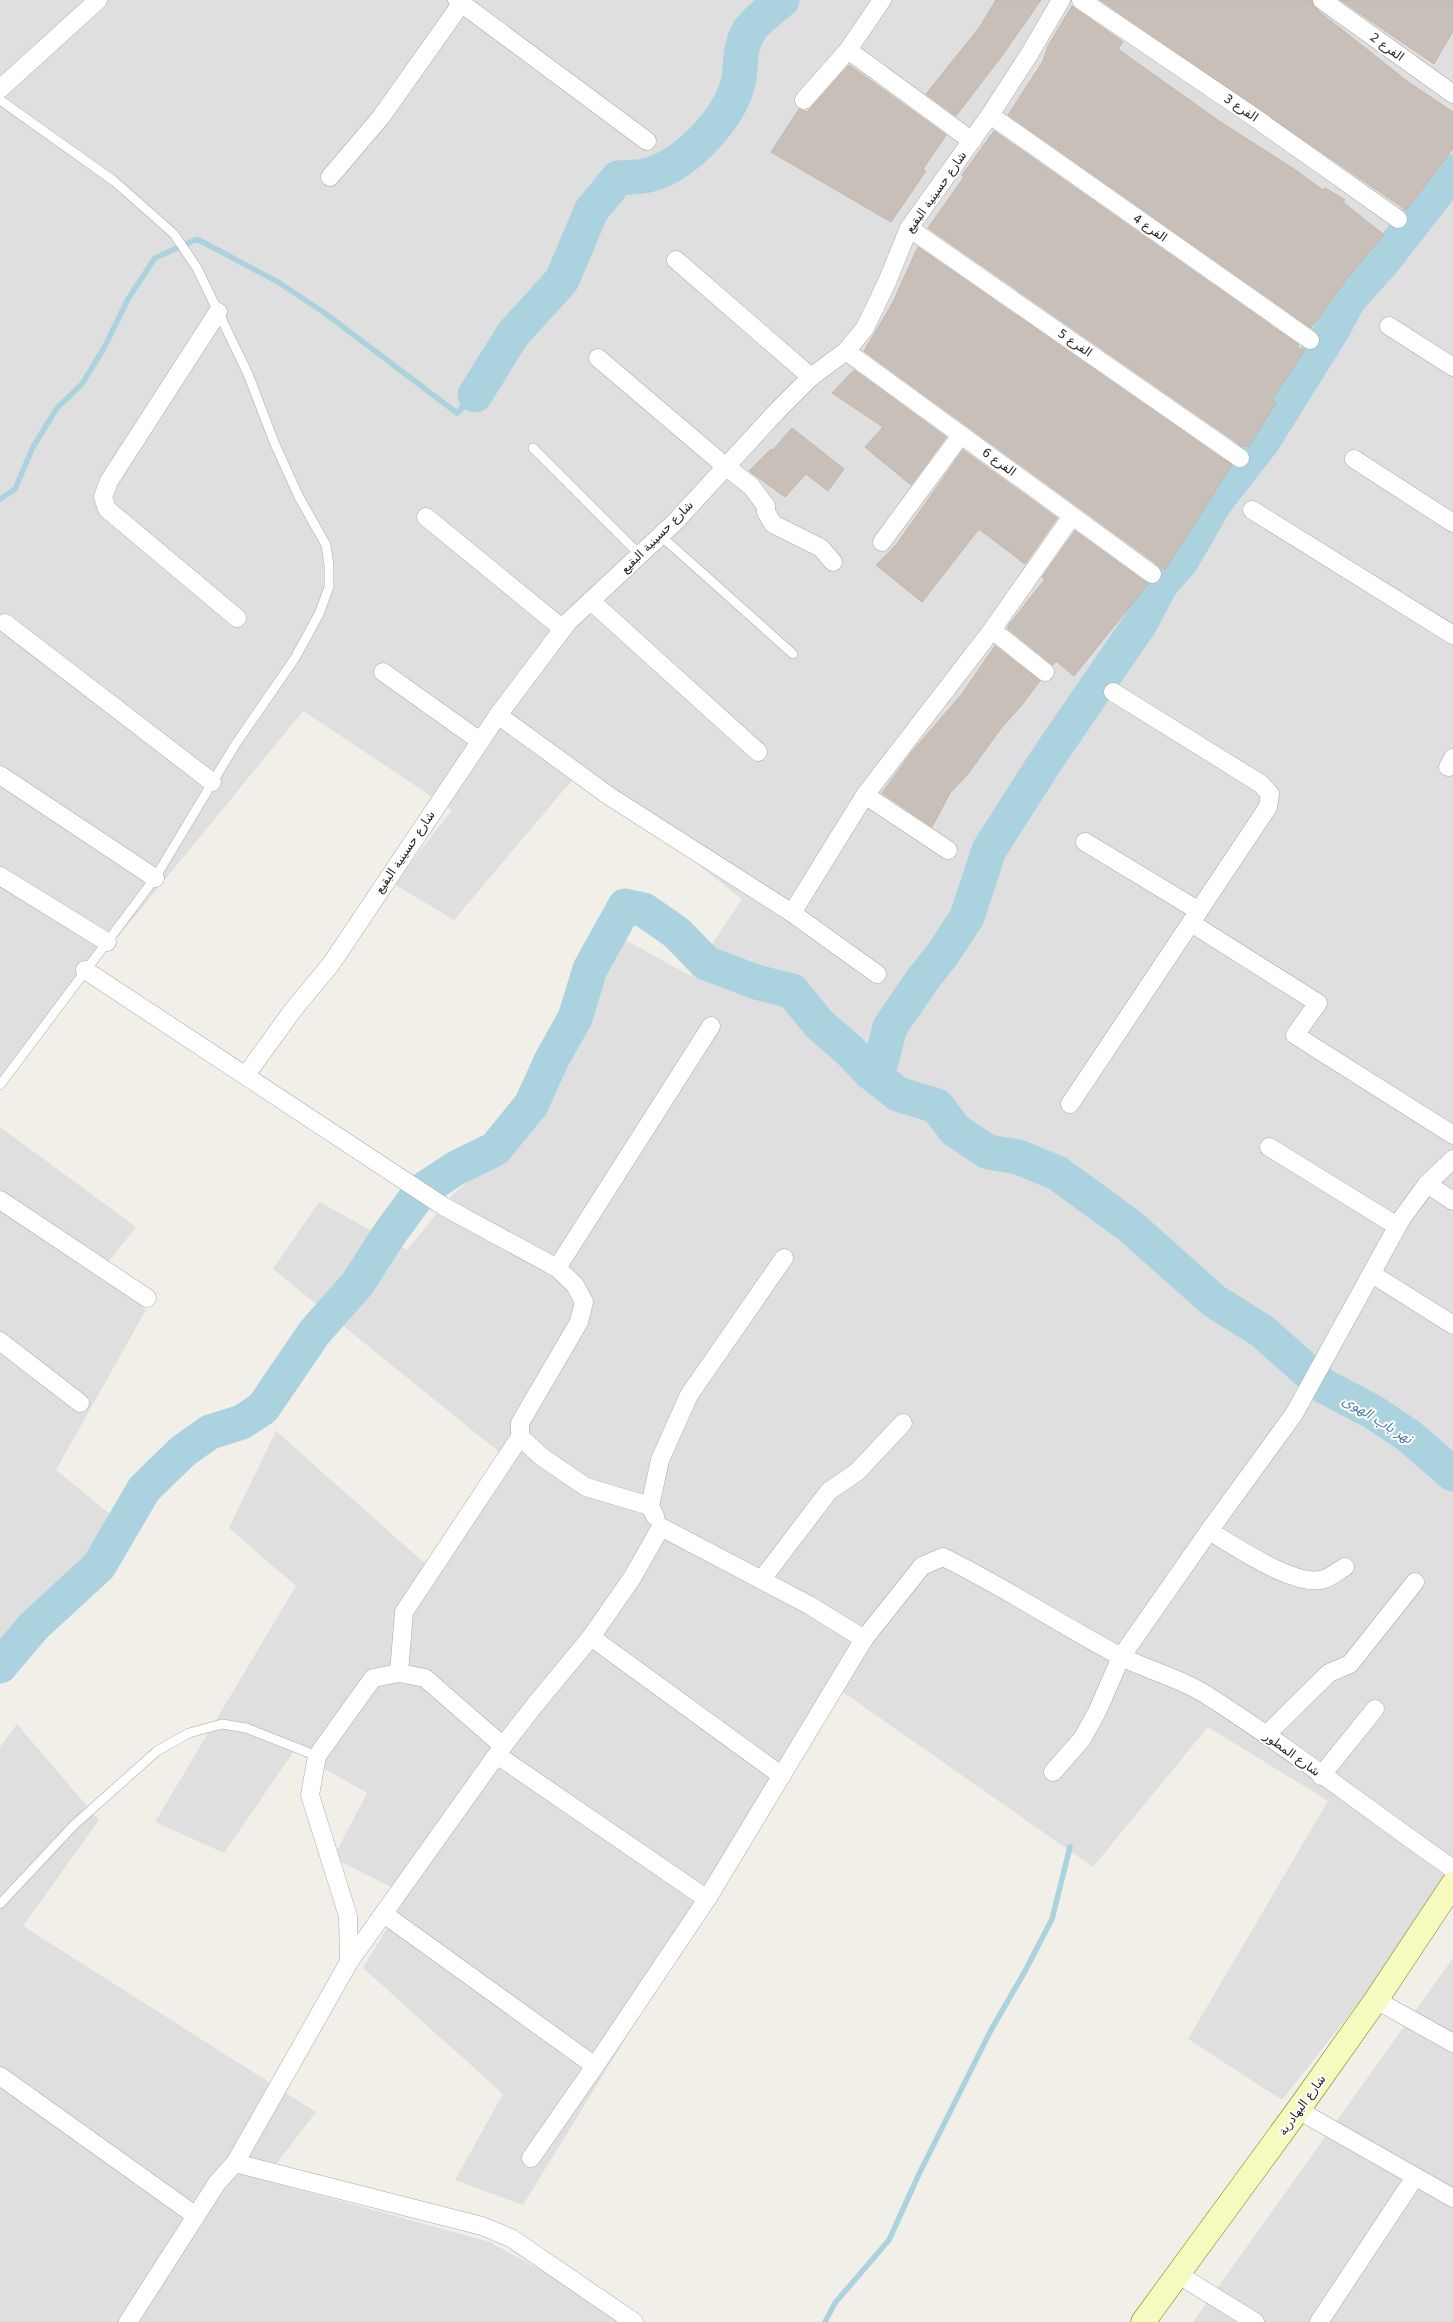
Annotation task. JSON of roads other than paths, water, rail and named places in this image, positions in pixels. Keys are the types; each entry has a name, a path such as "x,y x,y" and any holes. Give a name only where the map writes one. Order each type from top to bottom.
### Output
{"main road":[{"name":"شارع البهادرية","path":"1144,2322 1376,2000 1453,1881"}],"street":[{"path":"0,89 98,0"},
{"path":"804,100 848,50 882,0"},
{"name":"شارع حسينية البقيع","path":"246,1075 293,1010 331,964 498,715 563,629 639,554 660,536 811,377 846,352 865,328 887,282 909,228 990,115 1061,0"},
{"name":"الفرع 3","path":"1081,0 1251,115 1398,219"},
{"name":"الفرع 2","path":"1322,0 1453,94"},
{"path":"330,177 380,117 459,2 647,141"},
{"path":"848,50 972,141"},
{"name":"الفرع 4","path":"990,115 1310,340"},
{"name":"الفرع 5","path":"909,228 1240,458"},
{"path":"676,260 811,377"},
{"path":"218,312 109,481 103,497 107,509 236,618"},
{"path":"1389,326 1453,367"},
{"name":"الفرع 6","path":"846,352 1152,574"},
{"path":"598,358 751,486 766,506 766,512 773,524 821,548 833,562"},
{"path":"882,542 961,435"},
{"path":"1354,459 1453,523"},
{"path":"1252,510 1453,635"},
{"path":"792,913 865,795 992,630 1072,516"},
{"path":"426,518 563,629"},
{"path":"591,601 758,752"},
{"path":"5,623 212,782"},
{"path":"992,630 1045,672"},
{"path":"383,672 480,741"},
{"path":"1070,1104 1268,807 1270,794 1261,784 1113,692"},
{"path":"498,715 609,796 792,913 877,974"},
{"path":"0,775 155,878"},
{"path":"865,795 948,850"},
{"path":"1085,842 1318,1003 1295,1034 1453,1135"},
{"path":"0,876 106,942"},
{"path":"85,970 444,1206 557,1268 575,1285 584,1302 578,1322 520,1423 520,1437 404,1612 399,1672"},
{"path":"557,1268 711,1026"},
{"path":"1269,1147 1397,1226"},
{"path":"1053,1772 1082,1739 1097,1712 1121,1657 1209,1530 1294,1414 1327,1358 1397,1226 1427,1184 1453,1158"},
{"path":"1427,1184 1453,1201"},
{"path":"0,1200 147,1298"},
{"path":"530,2158 595,2066 706,1899 864,1639 809,1605 661,1527 650,1506 660,1460 689,1395 784,1258"},
{"path":"1372,1274 1453,1325"},
{"path":"0,1341 80,1404"},
{"path":"762,1580 829,1491 857,1472 903,1423"},
{"path":"520,1437 542,1457 586,1487 650,1506"},
{"path":"128,2322 217,2183 234,2163 349,1962 500,1751 534,1706 591,1638 632,1578 661,1527"},
{"path":"1209,1530 1285,1574 1304,1580 1324,1580 1344,1567"},
{"name":"شارع المطور","path":"864,1639 922,1566 943,1557 974,1572 1121,1657 1202,1692 1322,1776 1453,1881"},
{"path":"1266,1735 1328,1674 1350,1664 1415,1582"},
{"path":"591,1638 782,1776"},
{"path":"349,1962 348,1916 310,1795 317,1756 373,1678 399,1672 425,1678 500,1751 706,1899"},
{"path":"1322,1776 1375,1709"},
{"path":"384,1914 595,2066"},
{"path":"1376,2000 1453,2043"},
{"path":"0,2076 196,2216"},
{"path":"1298,2110 1453,2198"},
{"path":"234,2163 482,2226 511,2238 634,2322"},
{"path":"1319,2322 1415,2177"},
{"path":"1179,2275 1255,2322"}],"lane":[{"path":"0,100 114,181 174,234 197,268 248,374 274,442 299,497 326,545 330,587 319,614 295,658 234,745 155,878 0,1085"},
{"path":"533,448 639,554"},
{"path":"660,536 793,654"},
{"path":"0,1904 74,1824 157,1751 189,1734 222,1724 238,1726 266,1735 317,1756"}],"waterway":[{"path":"475,395 513,334 562,280 591,211 618,178 643,176 665,168 692,150 716,125 726,111 738,83 743,44 749,31 782,0"},
{"path":"0,1666 33,1627 99,1566 144,1489 183,1451 210,1432 242,1422 263,1408 314,1333 358,1283 390,1233 421,1191 456,1168 495,1149 531,1105 552,1059 575,1018 590,969 625,906 644,910 677,933 706,963 756,982 792,991 819,1024 849,1050 870,1072 881,1062 890,1027 967,917 989,850 1045,762 1141,622 1161,584 1182,560 1214,504 1263,441 1334,327 1349,299 1384,260 1453,172"},
{"path":"0,499 15,489 33,447 57,408 82,384 104,348 128,299 155,258 197,239 278,282 326,314 457,413 475,395"},
{"name":"نهر باب الهوى","path":"870,1072 898,1094 937,1106 955,1130 988,1152 1018,1157 1057,1173 1130,1226 1214,1301 1262,1331 1324,1386 1373,1412 1409,1436 1453,1474"},
{"path":"825,2322 835,2303 889,2240 919,2174 991,2030 1052,1919 1070,1847"}]}
